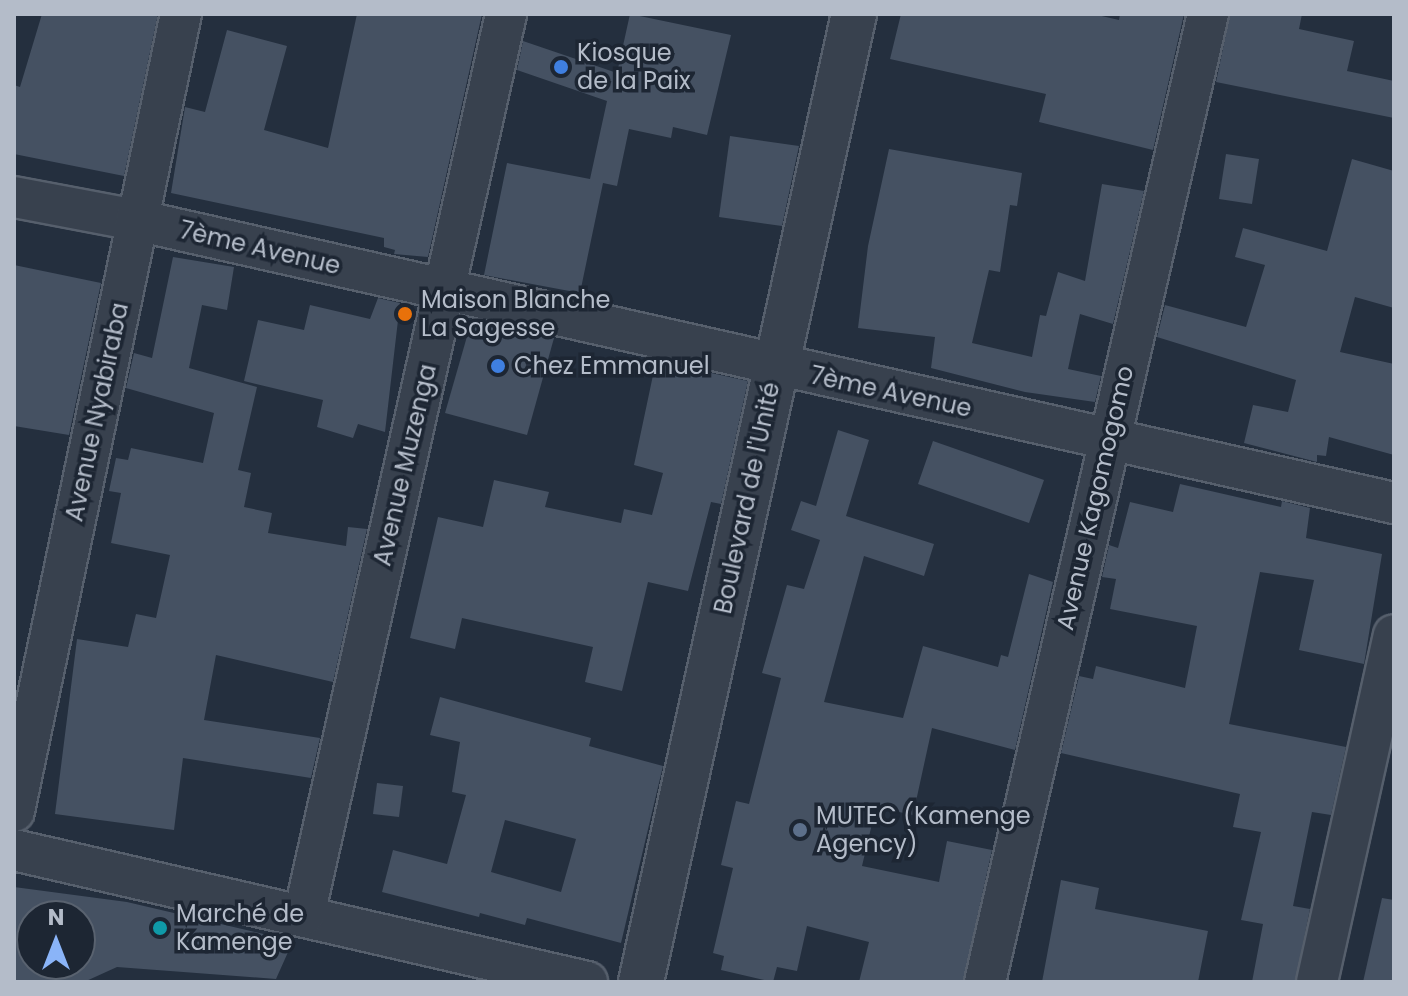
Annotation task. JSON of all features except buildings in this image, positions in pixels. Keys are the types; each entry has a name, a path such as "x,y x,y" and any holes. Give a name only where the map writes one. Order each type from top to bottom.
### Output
{"street":[{"name":"Avenue Nyabiraba","path":"14,811 181,14"},
{"name":"Avenue Muzenga","path":"304,915 506,14"},
{"name":"Boulevard de l'Unité","path":"641,982 854,14"},
{"name":"Avenue Kagomogomo","path":"985,982 1208,14"},
{"name":"7ème Avenue","path":"14,197 136,220 776,367 1394,503"},
{"path":"1317,982 1394,635"},
{"path":"14,850 587,982"}],"place":[{"name":"Kiosque de la Paix","path":"561,67"},
{"name":"Maison Blanche La Sagesse","path":"405,314"},
{"name":"Chez Emmanuel","path":"498,366"},
{"name":"MUTEC (Kamenge Agency)","path":"800,830"},
{"name":"Marché de Kamenge","path":"160,928"}]}
